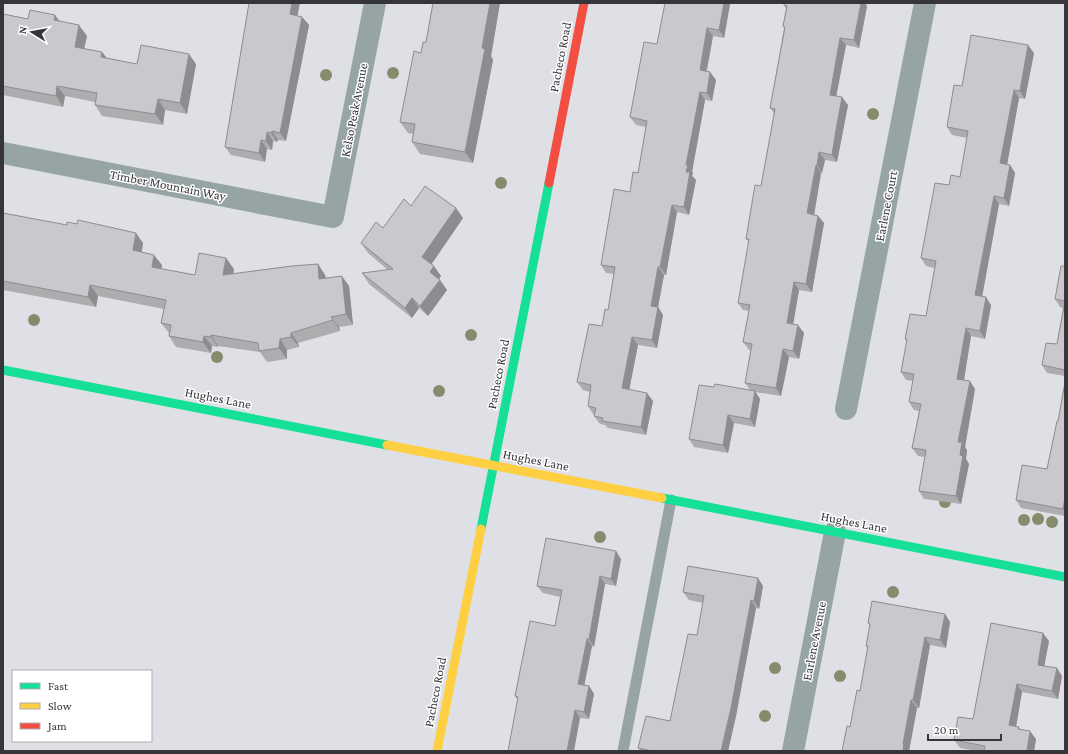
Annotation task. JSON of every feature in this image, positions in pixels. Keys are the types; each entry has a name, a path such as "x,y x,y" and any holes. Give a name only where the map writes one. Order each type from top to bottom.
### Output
{"street":[{"name":"Kelso Peak Avenue","path":"333,217 375,3"},
{"name":"Pacheco Road","path":"437,751 584,3"},
{"name":"Earlene Court","path":"846,409 925,3"},
{"name":"Timber Mountain Way","path":"3,153 333,217"},
{"name":"Hughes Lane","path":"3,370 1065,577"},
{"name":"Earlene Avenue","path":"793,751 835,532"}],"lane":[{"path":"623,751 671,500"}],"building":[{"path":"249,3 292,3 290,14 302,17 280,133 272,131 271,133 267,132 266,141 261,140 259,153 225,147"},
{"path":"433,3 490,3 482,48 485,49 465,152 412,142 415,124 400,122 414,51 421,53 423,42 426,42"},
{"path":"665,3 724,3 719,30 707,28 700,70 710,72 707,93 700,92 686,165 688,165 686,172 690,172 684,207 672,205 660,267 658,267 651,306 658,307 652,340 632,337 622,388 647,393 641,427 602,421 603,418 594,416 596,408 588,406 591,385 577,382 589,324 602,326 605,309 608,310 615,267 601,265 614,189 630,192 633,172 638,173 647,121 630,117 644,42 657,44"},
{"path":"784,3 861,3 854,40 840,38 830,95 842,97 832,155 819,152 807,213 818,216 806,284 794,282 787,323 798,325 793,351 783,349 776,388 745,383 752,344 743,342 750,305 738,303 749,239 746,239 755,185 761,186 775,109 770,108 785,27 783,26 787,6 784,5"},
{"path":"30,10 55,15 54,20 79,25 75,47 102,52 101,57 137,64 141,45 189,54 180,103 158,99 155,114 95,105 97,93 57,86 56,96 3,86 3,14 28,19"},
{"path":"971,35 1028,45 1020,91 1014,90 1000,163 1010,165 1004,198 994,196 975,295 986,297 980,331 966,328 957,379 970,381 958,442 962,442 960,455 963,456 956,496 919,491 926,450 912,448 921,404 909,402 914,374 901,372 910,314 926,316 936,261 921,258 935,183 949,185 951,175 960,177 968,131 947,127 954,85 962,86"},
{"path":"425,186 456,208 422,257 434,266 430,272 440,280 420,306 412,298 405,308 362,273 393,269 361,243 376,222 383,228 404,199 411,206"},
{"path":"3,213 67,225 67,222 77,224 78,220 136,233 133,250 154,255 152,267 195,275 199,253 226,258 223,275 318,264 319,279 342,276 346,314 331,317 333,320 291,333 291,337 280,339 279,348 259,351 258,343 211,335 211,337 204,336 203,342 169,336 171,325 161,323 166,300 90,285 88,297 3,281"},
{"path":"1061,266 1065,266 1065,301 1055,299"},
{"path":"1065,301 1065,370 1042,365 1046,343 1057,344"},
{"path":"1065,382 1065,497 1063,509 1016,500 1022,465 1047,469"},
{"path":"715,384 755,391 750,419 728,415 723,445 689,439 699,385 714,387"},
{"path":"546,538 616,551 611,579 600,576 589,639 587,639 578,684 589,686 584,712 575,710 567,751 508,751 518,697 515,696 530,621 555,626 562,590 537,586"},
{"path":"688,566 758,578 754,601 751,600 731,708 721,751 652,751 638,748 646,716 670,721 688,634 697,635 704,596 683,592"},
{"path":"872,601 945,614 940,640 925,637 913,700 911,700 903,751 842,751 847,726 850,727 857,690 860,691 868,646 866,646 870,624 868,623"},
{"path":"991,623 1043,633 1038,665 1057,668 1052,691 1017,684 1009,725 1019,727 1018,729 1030,731 1027,751 984,751 985,746 954,740 958,717 973,719"}],"traffic: fast":[{"path":"481,529 549,183"},
{"path":"3,370 387,445"},
{"path":"662,498 1065,577"}],"traffic: slow":[{"path":"387,445 662,498"},
{"path":"437,751 481,529"}],"traffic: jam":[{"path":"549,183 584,3"}]}
